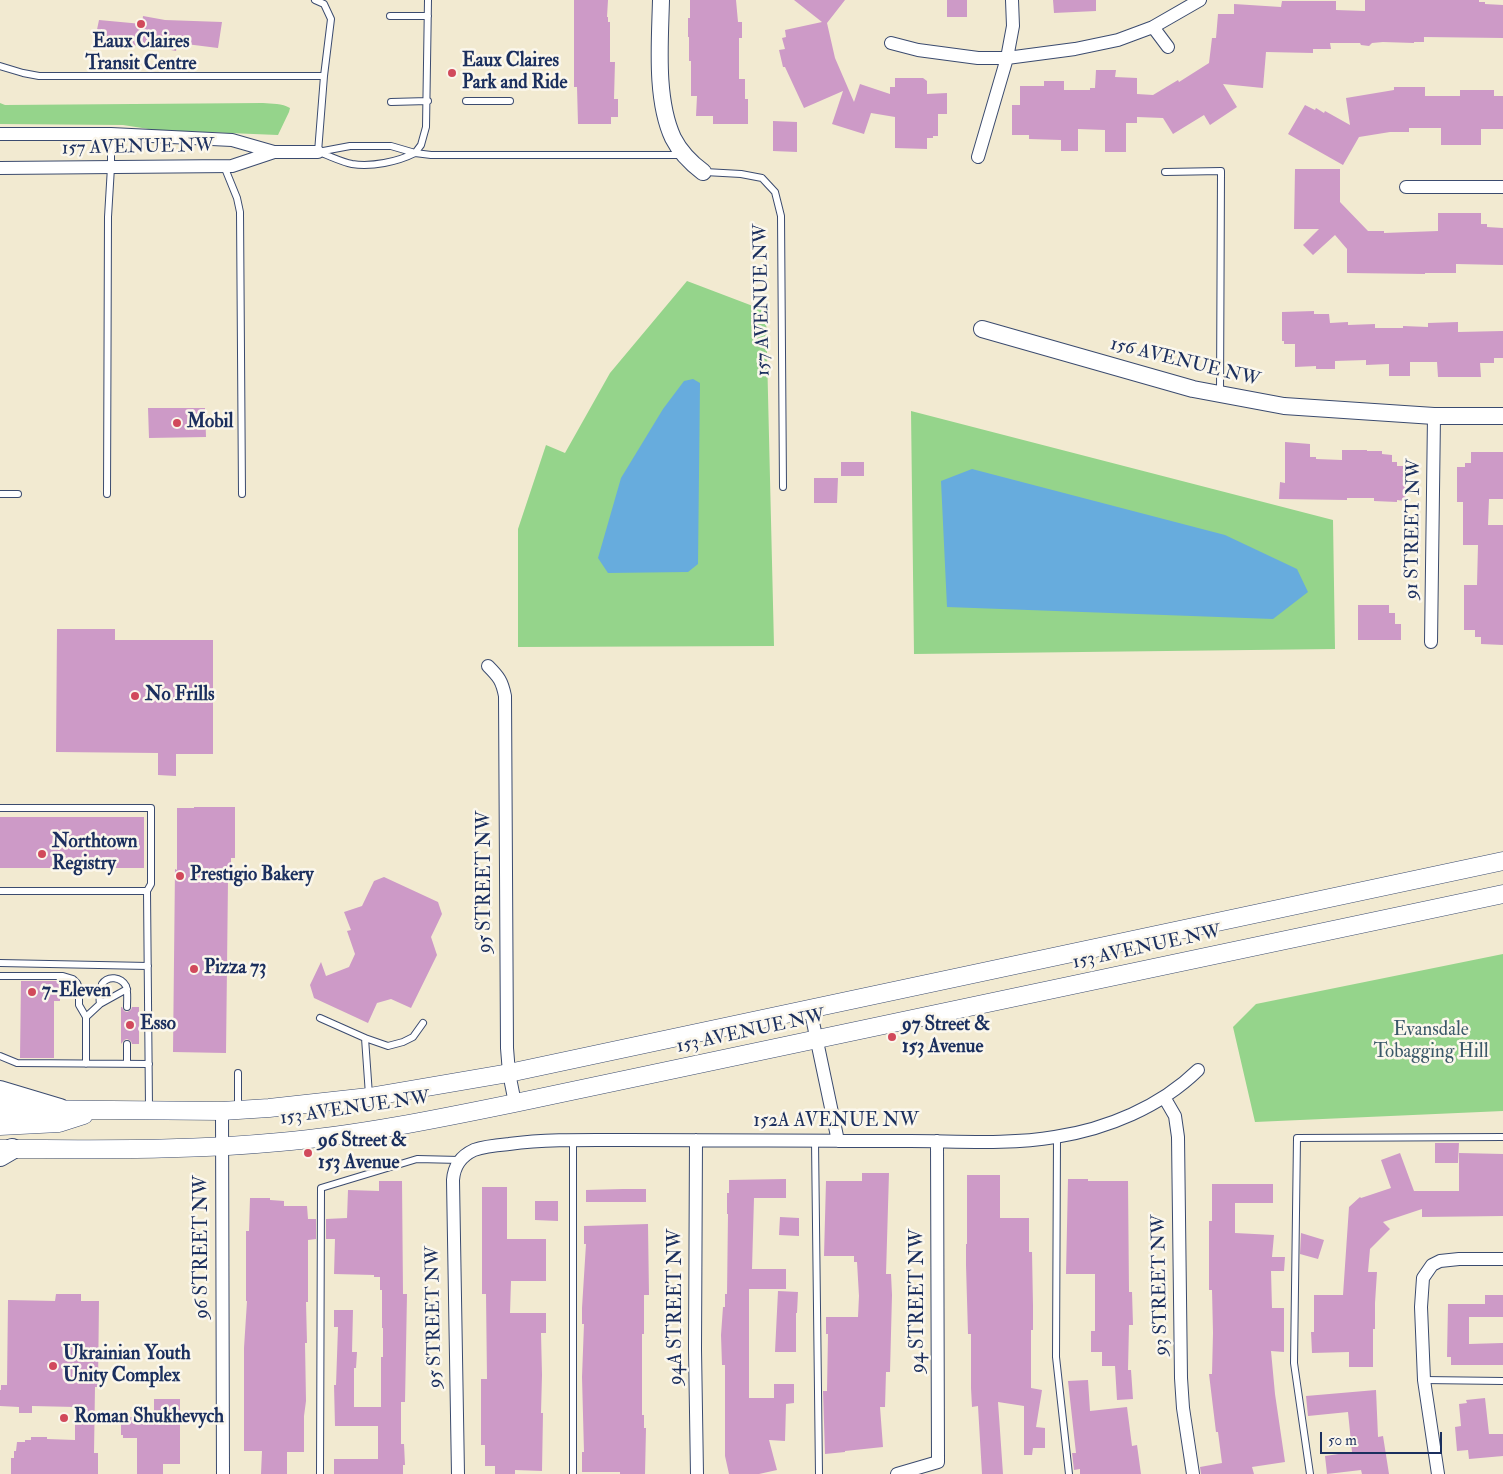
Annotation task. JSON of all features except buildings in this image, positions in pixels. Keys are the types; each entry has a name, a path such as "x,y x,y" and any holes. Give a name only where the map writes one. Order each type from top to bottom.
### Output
{"main road":[{"name":"153 AVENUE NW","path":"0,1109 230,1110 269,1108 369,1097 509,1073 1503,861"},
{"name":"153 AVENUE NW","path":"4,1152 222,1147 373,1131 515,1104 1503,894"},
{"path":"0,1091 60,1109"},
{"path":"0,1126 59,1123 102,1110"}],"street":[{"path":"661,0 660,57 663,103 673,137 692,164 703,172"},
{"path":"978,158 1006,58 1012,26 1012,0"},
{"path":"891,43 918,50 978,58 1006,58 1075,49 1118,40 1153,27 1200,0"},
{"path":"1153,27 1168,47"},
{"name":"157 AVENUE NW","path":"0,134 111,134 232,140 274,152 318,152"},
{"name":"157 AVENUE NW","path":"0,168 232,166 274,152"},
{"path":"1406,186 1503,186"},
{"name":"156 AVENUE NW","path":"982,329 1193,389 1284,406 1434,416 1503,416"},
{"name":"91 STREET NW","path":"1431,642 1434,416"},
{"name":"95 STREET NW","path":"488,666 499,676 505,696 507,1039 509,1073 515,1104"},
{"path":"810,1008 838,1141"},
{"name":"152A AVENUE NW","path":"460,1160 475,1150 485,1147 521,1142 573,1140 1023,1141 1057,1137 1120,1119 1146,1108 1177,1089 1198,1070"},
{"name":"93 STREET NW","path":"1164,1097 1175,1116 1178,1137 1181,1378 1183,1408 1193,1474"},
{"name":"96 STREET NW","path":"223,1474 222,1147 230,1110"},
{"name":"94A STREET NW","path":"696,1140 695,1349 697,1474"},
{"name":"94 STREET NW","path":"897,1474 938,1462 937,1141"},
{"name":"95 STREET NW","path":"458,1474 453,1180 454,1171 460,1160"},
{"path":"1438,1474 1424,1380 1423,1278 1432,1265 1448,1259 1503,1259"}],"lane":[{"path":"315,0 324,4 331,19 318,152"},
{"path":"415,153 424,136 428,101 428,0"},
{"path":"390,16 428,16"},
{"path":"0,66 39,76 324,76"},
{"path":"391,102 428,101"},
{"path":"466,101 510,101"},
{"path":"107,494 108,217 111,134"},
{"name":"157 AVENUE NW","path":"318,152 350,146 391,146 415,153 431,155 684,154"},
{"name":"157 AVENUE NW","path":"318,152 351,164 383,164 415,153"},
{"path":"224,166 237,198 240,212 242,494"},
{"path":"1165,172 1221,171 1220,394"},
{"name":"157 AVENUE NW","path":"703,172 741,174 762,178 775,192 781,216 783,487"},
{"path":"0,494 18,494"},
{"path":"0,808 151,808 151,884 147,892 149,1110"},
{"path":"0,892 147,892"},
{"path":"0,963 148,966"},
{"path":"0,976 63,976 73,979 79,988 80,1006 86,1017 86,1064"},
{"path":"100,1004 102,984 106,980 117,979 121,980 127,989 127,1007"},
{"path":"86,1017 100,1004 127,989"},
{"path":"320,1018 388,1046 413,1037 423,1023"},
{"path":"365,1038 369,1097"},
{"path":"127,1044 127,1064"},
{"path":"0,1056 17,1063 149,1064"},
{"path":"230,1110 238,1073"},
{"path":"1057,1137 1056,1357 1069,1474"},
{"path":"1310,1474 1294,1363 1297,1138 1503,1137"},
{"path":"573,1140 573,1474"},
{"path":"815,1141 819,1474"},
{"path":"320,1474 321,1188 417,1159 460,1160"},
{"path":"1424,1380 1503,1381"}],"green space":[{"path":"0,103 5,105 263,103 280,104 290,108 278,135 155,130 123,125 0,124"},
{"path":"687,281 766,311 774,646 518,647 518,529 546,445 565,453 610,373"},
{"path":"911,411 1333,520 1335,649 914,654"},
{"name":"Evansdale Tobagging Hill","path":"1503,954 1503,1111 1255,1122 1233,1027 1256,1004"}],"water":[{"path":"693,379 700,383 698,564 688,572 608,573 598,558 621,478 663,409 684,381"},
{"path":"972,469 1225,535 1297,569 1308,592 1273,619 947,607 941,481"}],"place":[{"name":"Eaux Claires Transit Centre","path":"141,24"},
{"name":"Eaux Claires Park and Ride","path":"452,73"},
{"name":"Mobil","path":"177,423"},
{"name":"No Frills","path":"135,696"},
{"name":"Northtown Registry","path":"42,854"},
{"name":"Prestigio Bakery","path":"180,876"},
{"name":"Pizza 73","path":"194,969"},
{"name":"7-Eleven","path":"32,992"},
{"name":"Esso","path":"130,1025"},
{"name":"97 Street & 153 Avenue","path":"892,1037"},
{"name":"96 Street & 153 Avenue","path":"308,1153"},
{"name":"Ukrainian Youth Unity Complex","path":"53,1366"},
{"name":"Roman Shukhevych","path":"64,1418"}]}
